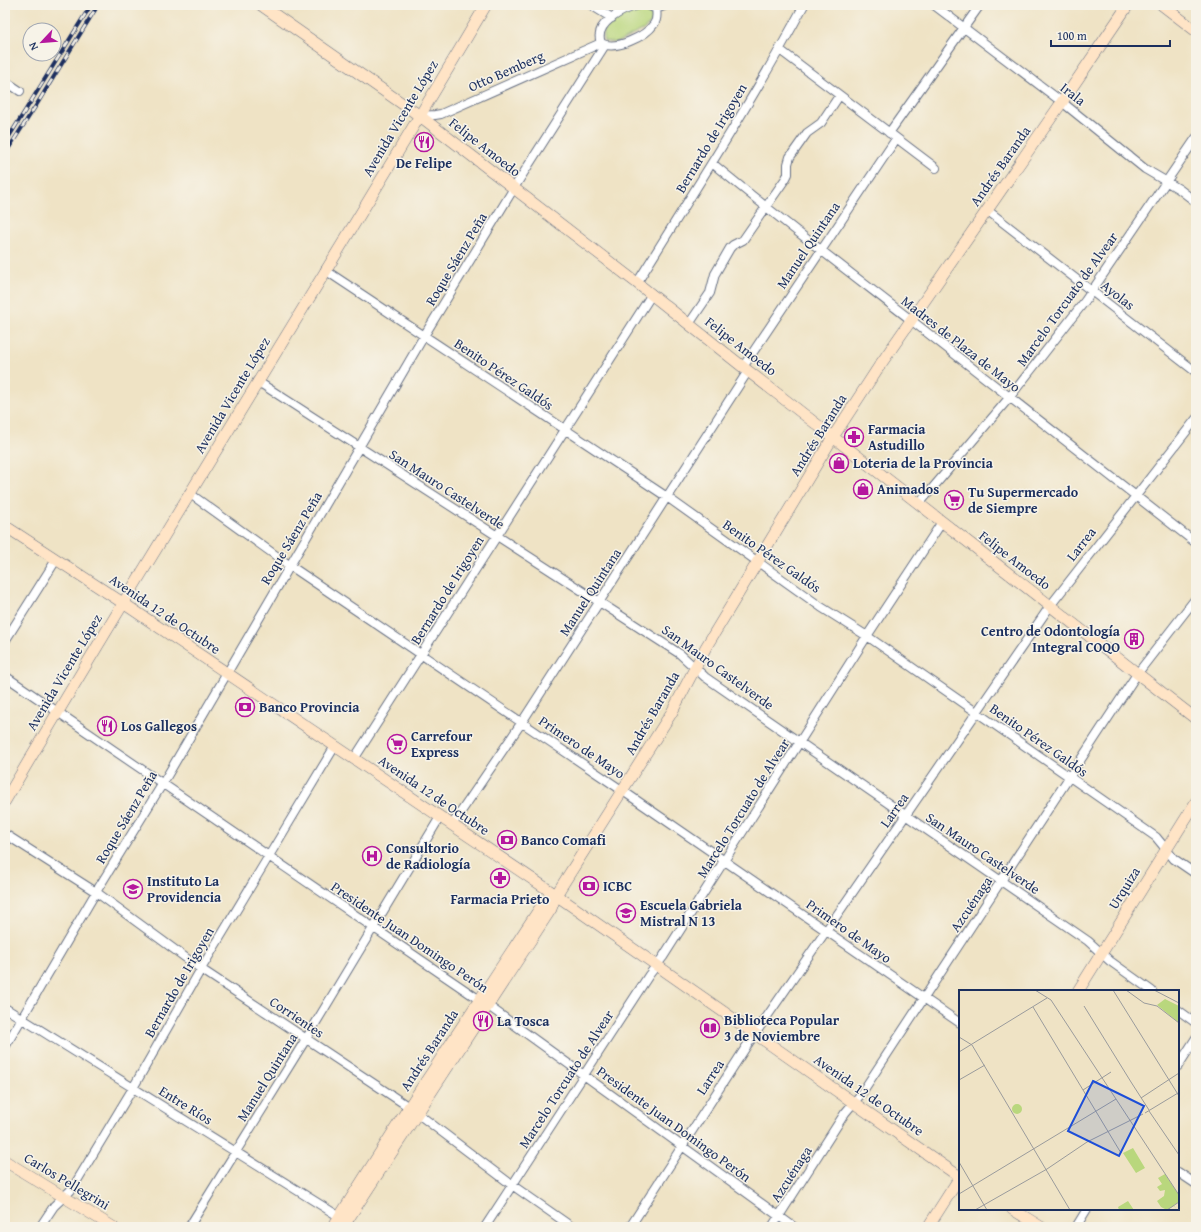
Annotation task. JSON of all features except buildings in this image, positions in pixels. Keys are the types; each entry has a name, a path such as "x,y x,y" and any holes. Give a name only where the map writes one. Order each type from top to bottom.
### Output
{"main road":[{"name":"Felipe Amoedo","path":"261,5 420,116 652,294 745,369 1196,719"},
{"name":"Avenida Vicente López","path":"5,801 57,712 257,381 420,116 486,5"},
{"name":"Andrés Baranda","path":"333,1227 345,1223 413,1110 483,1002 544,902 556,895 623,791 672,712 695,667 833,437 911,320 1128,5"},
{"path":"1162,5 1196,31"},
{"name":"Avenida 12 de Octubre","path":"5,526 123,603 556,895 959,1176"},
{"name":"Urquiza","path":"1079,990 1196,802"},
{"name":"Carlos Pellegrini","path":"5,1161 113,1227"},
{"path":"928,1227 959,1179"},
{"path":"1014,1210 1041,1227"}],"street":[{"path":"592,5 612,18"},
{"path":"603,44 599,38 604,24 626,8 639,5"},
{"path":"648,5 656,10 666,5"},
{"name":"Bernardo de Irigoyen","path":"636,282 712,164 780,50 804,5"},
{"name":"Irala","path":"934,5 1062,102 1145,169 1166,183 1179,189 1196,202"},
{"path":"889,133 980,5"},
{"name":"Otto Bemberg","path":"420,116 441,114 603,44 611,46 625,43 645,32 654,24 656,10"},
{"name":"Roque Sáenz Peña","path":"5,1047 96,892 163,783 226,672 424,336 603,44"},
{"path":"780,50 936,168"},
{"path":"5,81 20,91"},
{"path":"689,324 710,294 714,274 730,248 743,240 766,208 788,174 790,157 807,133 820,123 839,96"},
{"name":"Marcelo Torcuato de Alvear","path":"919,504 1009,398 1092,291 1196,138"},
{"name":"Manuel Quintana","path":"452,825 522,722 600,602 820,251 896,139"},
{"name":"Madres de Plaza de Mayo","path":"712,164 820,251 911,320 1196,543"},
{"name":"Ayolas","path":"987,210 1196,372"},
{"name":"Benito Pérez Galdós","path":"325,270 667,497 821,606 867,636 1069,778 1156,837 1174,859 1196,874"},
{"name":"Bernardo de Irigoyen","path":"354,759 652,294"},
{"name":"San Mauro Castelverde","path":"257,381 680,654 705,677 800,741 1088,941 1110,961 1151,990"},
{"name":"Larrea","path":"630,1227 754,1034 1050,606 1196,419"},
{"name":"Primero de Mayo","path":"189,494 289,565 623,791 959,1023"},
{"name":"Marcelo Torcuato de Alvear","path":"485,1227 725,861 867,636 942,522"},
{"path":"5,641 56,560"},
{"name":"Azcuénaga","path":"772,1227 845,1113 854,1103 1002,881 1137,674 1196,598"},
{"name":"Presidente Juan Domingo Perón","path":"5,676 163,783 268,857 483,1002 794,1227"},
{"name":"Bernardo de Irigoyen","path":"40,1227 54,1206 72,1189 335,746"},
{"name":"Manuel Quintana","path":"189,1227 306,1039 372,927 440,817"},
{"name":"Corrientes","path":"5,834 96,892 202,969 413,1110 512,1185 572,1227"},
{"name":"Entre Ríos","path":"5,1008 236,1152 345,1223"},
{"path":"1179,1011 1196,1023"},
{"path":"1179,1064 1196,1038"},
{"path":"1179,1173 1196,1184"},
{"path":"1076,1227 1086,1210"}],"green space":[{"path":"642,7 648,7 654,11 652,22 643,30 616,43 604,41 603,35 605,29 610,24 622,15"}],"railway":[{"path":"5,143 91,5"},
{"path":"5,154 98,5"}],"place":[{"name":"De Felipe","path":"424,142"},
{"name":"Farmacia Astudillo","path":"854,437"},
{"name":"Loteria de la Provincia","path":"839,463"},
{"name":"Animados","path":"863,489"},
{"name":"Tu Supermercado de Siempre","path":"954,500"},
{"name":"Centro de Odontología Integral COQO","path":"1134,639"},
{"name":"Banco Provincia","path":"245,707"},
{"name":"Los Gallegos","path":"107,726"},
{"name":"Carrefour Express","path":"397,744"},
{"name":"Banco Comafi","path":"507,840"},
{"name":"Consultorio de Radiología","path":"372,856"},
{"name":"Farmacia Prieto","path":"500,878"},
{"name":"ICBC","path":"589,886"},
{"name":"Instituto La Providencia","path":"133,889"},
{"name":"Escuela Gabriela Mistral N 13","path":"626,913"},
{"name":"La Tosca","path":"483,1021"},
{"name":"Biblioteca Popular 3 de Noviembre","path":"710,1028"}]}
